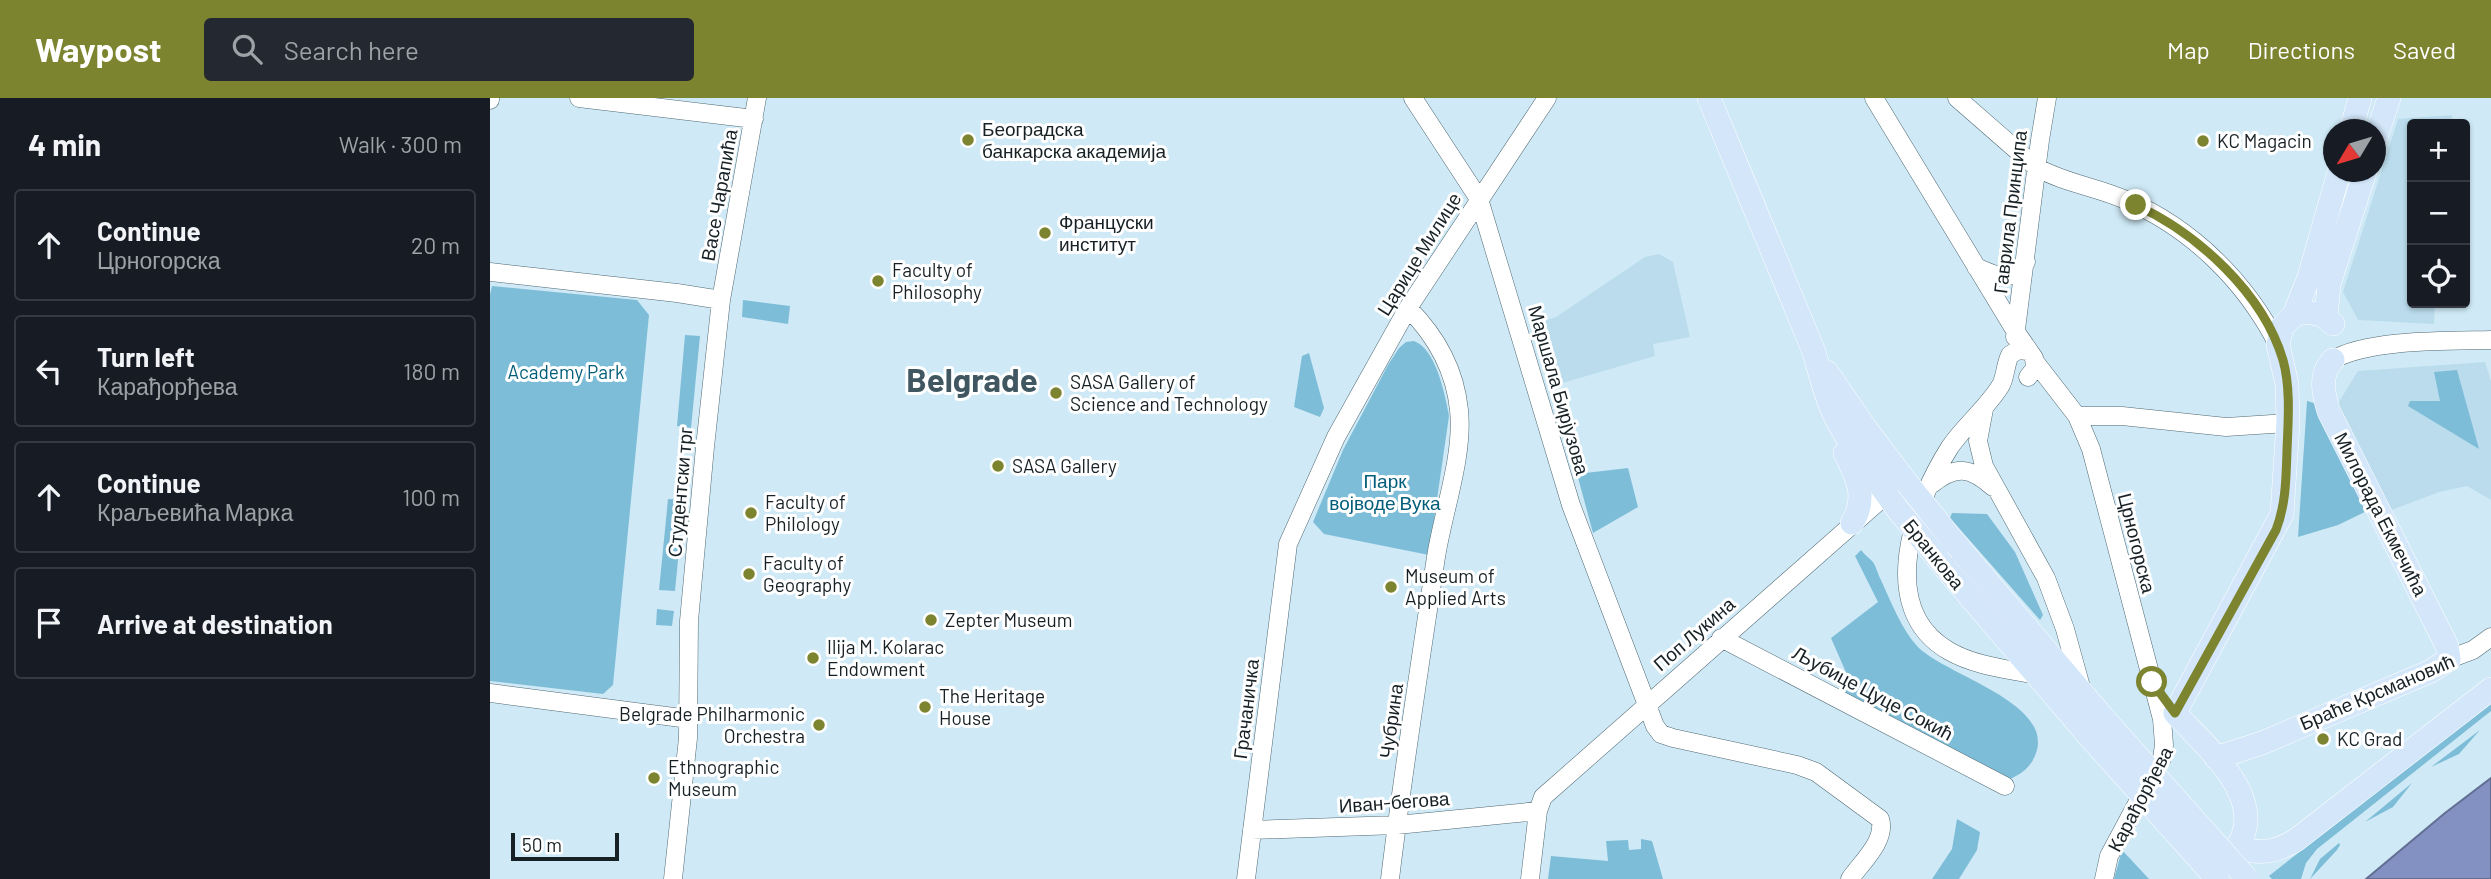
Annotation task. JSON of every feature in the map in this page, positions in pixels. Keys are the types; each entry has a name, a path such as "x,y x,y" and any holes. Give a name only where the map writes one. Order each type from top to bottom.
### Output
{"main road":[{"name":"Бранкова","path":"1709,98 1814,352 1823,388 1846,436 1897,496 1943,565 2036,674 2097,728"},
{"path":"2354,119 2360,98"},
{"path":"2382,119 2389,98"},
{"path":"2280,351 2281,327 2294,315 2309,277 2336,182"},
{"path":"2294,315 2313,312 2329,321 2325,301 2329,284 2362,182"},
{"name":"Карађорђева","path":"2236,848 2244,831 2246,809 2237,786 2216,758 2178,717 2282,514 2288,423 2287,384 2280,351"},
{"name":"Бранкова","path":"1814,352 1866,429 1897,496 1954,542 2084,696 2097,728"},
{"name":"Милорада Екмечића","path":"2330,363 2324,392 2329,412 2447,646 2449,659"},
{"path":"1834,413 1839,439 1856,475 1861,493 1859,512 1852,523"},
{"name":"Браће Крсмановић","path":"2216,758 2262,743 2431,671 2449,659"},
{"path":"2203,879 2236,848 2265,853 2296,840 2491,689"},
{"path":"2097,728 2217,879"},
{"path":"2097,728 2247,879"}],"street":[{"path":"579,98 754,119"},
{"name":"Васе Чарапића","path":"721,300 757,98"},
{"name":"Маршала Бирјузова","path":"1413,98 1479,199 1571,505 1652,719 1661,734 1807,769 1825,778 1880,820 1882,827 1878,841 1850,879"},
{"name":"Царице Милице","path":"1288,544 1336,437 1408,308 1547,98"},
{"path":"1874,98 2016,332 2022,365 1952,445 1930,486 1909,553 1905,577 1910,601 1919,624 1936,643 1957,656 1977,664 2036,674"},
{"path":"1956,98 2036,167 2051,175 2125,199 2169,223 2198,245 2234,279 2264,318 2280,351"},
{"name":"Гаврила Принципа","path":"2016,332 2047,98"},
{"path":"1976,267 2004,277 2012,275 2026,262"},
{"path":"490,272 721,300"},
{"name":"Студентски трг","path":"673,879 689,719 690,621 721,300"},
{"name":"Чубрина","path":"1390,879 1435,569 1459,440 1459,408 1453,380 1440,348 1421,320 1408,308"},
{"path":"2330,363 2360,350 2428,341 2491,340"},
{"name":"Црногорска","path":"2022,365 2050,383 2077,416 2095,463 2162,719 2162,758"},
{"path":"1984,406 1978,441 1984,466 2046,578 2065,629 2084,696"},
{"path":"2077,416 2122,416 2226,427 2288,423"},
{"path":"1930,486 1951,471 1961,471 1977,475 1995,490"},
{"name":"Поп Лукина","path":"1538,811 1543,797 1852,523 1897,496"},
{"name":"Грачаничка","path":"1246,879 1288,544"},
{"name":"Браће Крсмановић","path":"2449,659 2473,650 2491,637"},
{"name":"Љубице Цуце Сокић","path":"1721,638 2006,786"},
{"name":"Црногорска","path":"2152,682 2178,717"},
{"path":"490,693 689,719"},
{"name":"Карађорђева","path":"2104,879 2109,856 2162,758 2178,717"},
{"path":"1530,879 1538,811"},
{"name":"Иван-бегова","path":"1252,830 1397,825 1538,811"}],"shaded area":[{"path":"2452,115 2452,119 2407,119 2407,308 2435,308 2434,324 2358,320 2343,292 2378,182 2386,182 2386,157 2398,119"},
{"path":"1659,254 1673,262 1690,337 1653,344 1655,356 1552,386 1534,324 1556,317 1645,257"},
{"path":"2485,362 2491,381 2491,500 2467,486 2439,492 2389,511 2337,405 2358,371"},
{"path":"2491,778 2491,879 2366,879 2445,813"}],"green space":[{"name":"Academy Park","path":"492,286 637,300 649,315 613,685 603,694 490,681"},
{"path":"743,300 790,306 788,324 742,317"},
{"path":"685,335 700,336 691,428 677,426"},
{"name":"Парк војводе Вука","path":"1414,341 1422,346 1434,362 1449,416 1429,555 1324,534 1313,522 1343,450 1388,365 1399,348 1406,342"},
{"path":"1309,353 1324,408 1320,417 1294,407 1302,356"},
{"path":"2457,370 2479,449 2408,406 2410,401 2440,401 2434,372"},
{"path":"2307,401 2320,409 2369,510 2338,525 2298,537"},
{"path":"1628,468 1638,507 1593,533 1577,474"},
{"path":"668,499 684,500 675,591 659,590"},
{"path":"1952,513 1987,514 2015,552 2043,615 2040,620 1950,518"},
{"path":"1861,550 1873,563 1906,631 1917,646 1931,657 2013,704 2029,719 2037,735 2036,753 2028,767 2020,773 2006,781 1842,697 1841,690 1848,677 1831,638 1878,602 1855,556"},
{"path":"657,609 674,611 672,626 656,625"},
{"path":"2491,701 2491,711 2317,849 2306,863 2301,879 2272,879 2269,876"},
{"path":"2480,730 2459,754 2431,767"},
{"path":"2412,783 2393,807 2365,822"},
{"path":"1957,819 1980,832 1977,850 1959,879 1932,879 1952,849"},
{"path":"1641,839 1652,841 1663,879 1548,879 1551,856 1608,861 1606,841 1628,840 1629,850 1641,849"},
{"path":"2339,843 2337,850 2310,879 2320,859"},
{"path":"2122,850 2149,879 2114,879"}],"place":[{"name":"Београдска банкарска академија","path":"968,140"},
{"name":"KC Magacin","path":"2203,141"},
{"name":"Француски институт","path":"1045,233"},
{"name":"Faculty of Philosophy","path":"878,281"},
{"name":"SASA Gallery of Science and Technology","path":"1056,393"},
{"name":"SASA Gallery","path":"998,466"},
{"name":"Faculty of Philology","path":"751,513"},
{"name":"Faculty of Geography","path":"749,574"},
{"name":"Museum of Applied Arts","path":"1391,587"},
{"name":"Zepter Museum","path":"931,620"},
{"name":"Ilija M. Kolarac Endowment","path":"813,658"},
{"name":"The Heritage House","path":"925,707"},
{"name":"Belgrade Philharmonic Orchestra","path":"819,725"},
{"name":"KC Grad","path":"2323,739"},
{"name":"Ethnographic Museum","path":"654,778"}],"district":[{"name":"Belgrade","path":"972,380"}],"route":[{"path":"2136,205 2169,223 2198,245 2251,299 2278,345 2287,384 2285,495 2276,530 2175,713 2152,682"}]}
